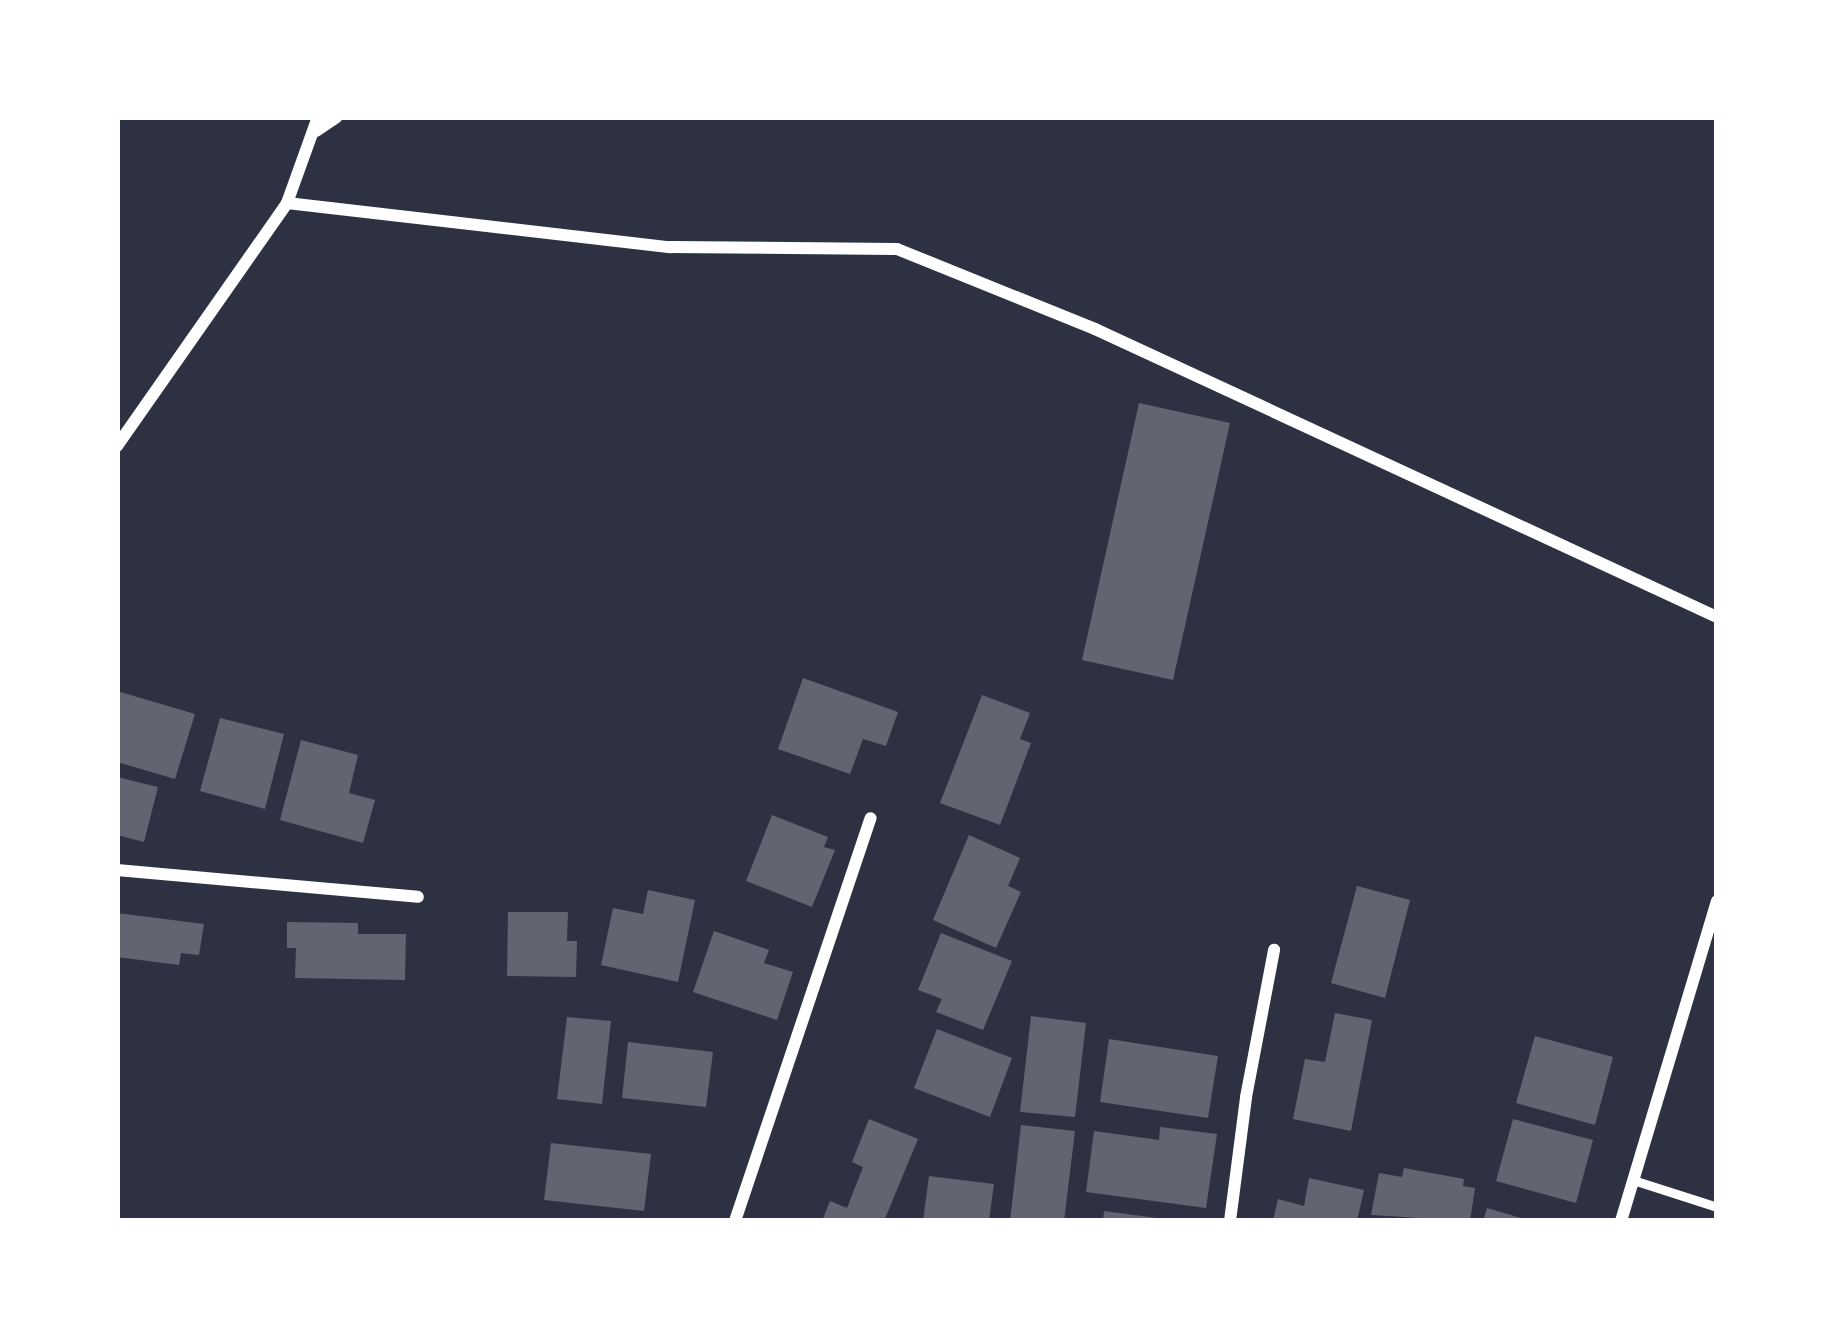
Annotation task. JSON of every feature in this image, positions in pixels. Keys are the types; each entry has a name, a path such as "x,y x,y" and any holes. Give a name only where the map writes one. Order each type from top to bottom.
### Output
{"street":[{"path":"117,446 287,203 317,124 337,117"},
{"path":"287,203 670,247 897,249 1095,328 1562,541 1717,617"},
{"path":"735,1221 872,818"},
{"path":"117,870 418,897"},
{"path":"1621,1221 1717,901"},
{"path":"1230,1221 1246,1097 1274,950"}],"lane":[{"path":"1633,1180 1717,1207"}],"building":[{"path":"1139,403 1230,423 1173,680 1082,660"},
{"path":"803,678 898,712 886,746 863,739 850,774 778,749"},
{"path":"117,691 195,714 175,779 117,762"},
{"path":"982,695 1030,713 1020,739 1031,743 1000,825 940,803"},
{"path":"220,718 284,734 265,809 200,791"},
{"path":"301,740 358,755 349,793 375,800 363,843 280,820"},
{"path":"117,777 158,787 144,842 117,835"},
{"path":"772,815 828,837 824,847 835,850 812,907 746,881"},
{"path":"969,835 1020,858 1008,886 1021,892 996,948 933,920"},
{"path":"1357,886 1410,900 1385,998 1331,983"},
{"path":"648,890 695,900 678,982 601,965 613,908 643,914"},
{"path":"508,912 568,912 567,941 577,941 576,977 507,976"},
{"path":"117,913 204,924 199,955 181,953 179,965 117,957"},
{"path":"287,922 358,923 358,934 406,934 405,980 295,978 296,948 287,948"},
{"path":"714,931 769,950 764,963 793,972 777,1020 693,992"},
{"path":"941,933 1012,961 983,1030 936,1012 942,999 918,990"},
{"path":"1335,1013 1372,1020 1351,1131 1293,1119 1305,1059 1325,1062"},
{"path":"1031,1016 1086,1023 1075,1117 1020,1112"},
{"path":"567,1017 611,1021 602,1104 557,1099"},
{"path":"937,1029 1012,1058 990,1117 914,1088"},
{"path":"1535,1036 1613,1057 1595,1125 1516,1103"},
{"path":"1109,1039 1218,1056 1208,1118 1100,1102"},
{"path":"628,1042 713,1052 706,1107 622,1098"},
{"path":"869,1119 918,1139 884,1221 822,1221 830,1201 847,1208 863,1167 852,1162"},
{"path":"1513,1119 1593,1140 1576,1203 1496,1181"},
{"path":"1021,1125 1075,1131 1064,1221 1010,1221"},
{"path":"1160,1127 1217,1134 1206,1208 1086,1192 1094,1131 1159,1140"},
{"path":"551,1143 651,1154 644,1211 544,1200"},
{"path":"1404,1168 1464,1179 1463,1186 1475,1188 1470,1221 1371,1215 1379,1173 1402,1177"},
{"path":"929,1176 994,1184 989,1221 923,1221"},
{"path":"1309,1178 1364,1190 1357,1221 1273,1221 1278,1199 1304,1206"},
{"path":"1487,1208 1528,1220 1483,1221"},
{"path":"1104,1211 1157,1218 1157,1221 1103,1221"}]}
